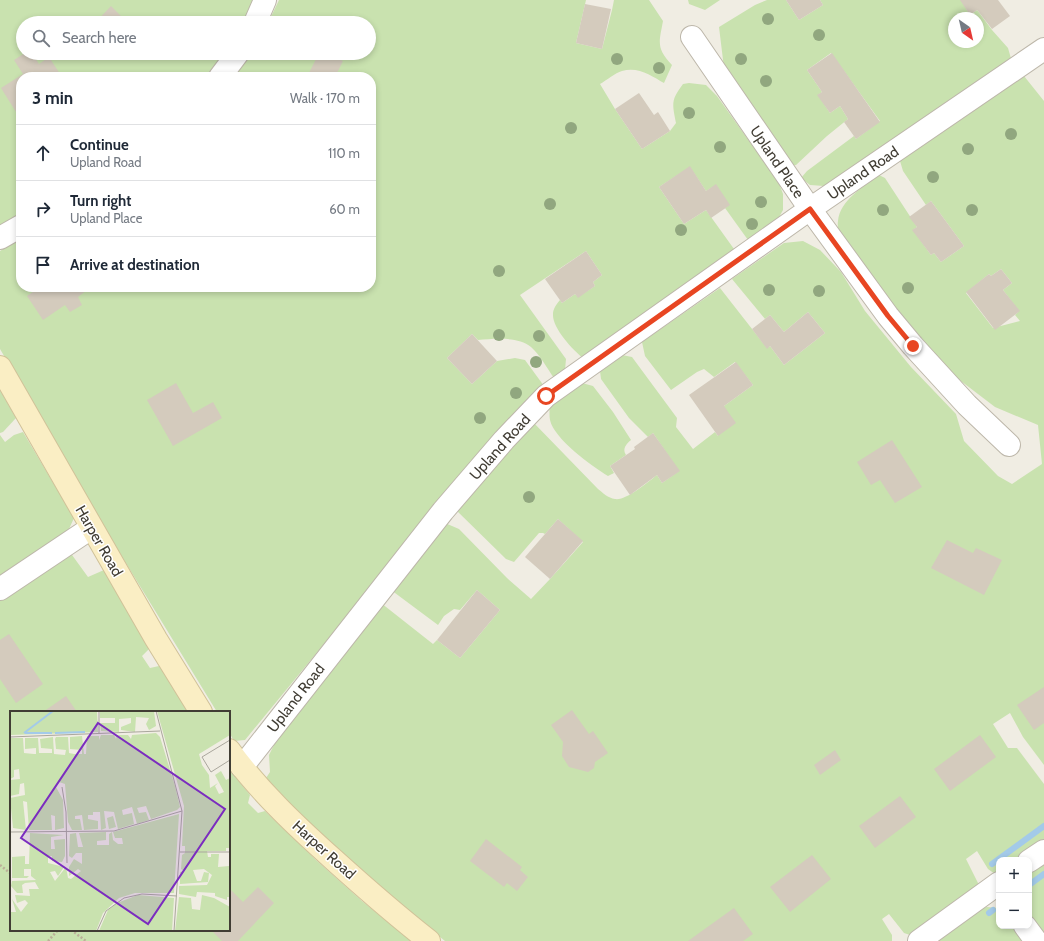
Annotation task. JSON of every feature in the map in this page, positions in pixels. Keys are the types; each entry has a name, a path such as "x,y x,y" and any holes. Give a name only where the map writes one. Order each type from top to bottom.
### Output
{"main road":[{"name":"Harper Road","path":"0,368 91,528 200,711"},
{"name":"Harper Road","path":"230,751 242,767 294,823 393,913 429,941"}],"street":[{"path":"258,16 264,0"},
{"name":"Upland Place","path":"692,37 810,209 888,316 913,346 967,405 1009,445"},
{"name":"Upland Road","path":"242,767 443,511 504,440 546,396 810,209 1044,49"},
{"path":"224,72 233,60"},
{"path":"0,238 16,229"},
{"path":"0,589 91,528"},
{"path":"1032,860 1044,851"},
{"path":"919,941 996,887"},
{"path":"1027,929 1036,941"}],"path":[{"path":"0,865 10,873"},
{"path":"48,941 57,931"},
{"path":"72,931 86,941"}],"green space":[{"path":"0,0 257,0 250,16 16,16 16,60 223,60 214,72 16,72 16,220 0,229"},
{"path":"279,0 586,0 576,43 602,49 614,0 649,0 663,21 660,35 660,45 663,54 672,65 664,83 644,72 628,70 617,73 600,84 615,109 642,149 670,131 676,123 673,106 674,98 683,84 689,83 706,85 717,96 779,183 783,194 783,210 773,228 748,240 725,208 729,205 716,185 706,191 690,167 659,187 684,224 706,210 734,249 730,258 583,358 559,332 553,314 555,307 560,300 562,303 575,294 578,297 595,286 593,282 602,275 586,251 520,295 566,359 565,370 554,378 537,354 526,344 519,341 506,339 478,340 472,334 447,358 472,384 497,361 515,358 525,360 544,386 393,560 245,740 234,741 230,734 230,711 216,711 124,560 0,349 0,251 16,241 16,292 376,292 376,72 237,72 245,60 376,60 376,16 271,16"},
{"path":"688,0 720,0 705,10 689,4"},
{"path":"767,0 786,0 799,20 823,5 820,0 961,0 968,12 948,12 948,48 984,48 984,19 1008,48 1012,62 837,182 824,186 810,185 801,178 807,171 854,136 856,139 880,121 831,53 807,70 822,92 818,95 830,113 840,106 848,119 796,165 790,166 724,68 719,27 755,5"},
{"path":"1024,76 1044,101 1044,765 1023,737 1010,713 993,724 1008,748 1017,748 1044,784 1044,840 1020,857 996,857 995,874 988,869 977,851 966,859 979,885 910,935 904,933 889,914 882,919 892,935 892,941 445,941 371,881 311,827 266,778 270,772 269,755 281,731 381,603 433,644 437,640 460,658 500,610 477,590 460,610 454,609 444,616 438,625 391,590 445,523 459,529 507,578 531,599 583,542 558,519 545,534 539,533 514,562 506,559 456,510 531,420 598,489 610,498 620,499 625,497 657,475 662,483 679,471 653,433 648,437 629,418 601,379 600,371 622,355 632,357 677,418 676,427 693,449 715,432 718,436 724,406 753,385 735,362 714,377 704,369 697,372 671,390 645,356 642,342 720,288 767,348 770,346 784,365 825,333 808,312 784,332 770,315 765,319 732,279 784,243 803,241 820,250 841,272 865,311 911,367 956,414 964,441 998,476 1012,484 1042,464 1038,425 995,407 953,375 898,311 894,312 840,236 838,223 843,207 853,195 879,175 885,178 917,227 913,230 931,255 934,253 941,262 964,246 931,201 926,205 903,171 900,161","holes":["1001,269 1012,283 1003,290 1019,311 1015,315 1020,321 993,328 966,293 989,274 991,276"]},
{"path":"582,383 593,386 613,412 631,440 625,447 624,451 626,455 610,466 614,473 608,476 574,451 558,435 550,420 549,405"},
{"path":"0,390 16,418 3,432 0,433"},
{"path":"23,432 74,518 69,529 59,537 88,577 104,570 149,649 142,656 150,668 159,666 187,711 10,711 10,931 230,931 230,770 250,795 248,803 258,813 265,811 316,860 362,901 411,941 0,941 0,435 5,442 14,435"},
{"path":"1044,859 1044,936 1032,919 1032,867"},
{"path":"987,907 996,908 996,929 1016,929 1026,941 932,941 979,909"}],"building":[{"path":"786,0 820,0 823,5 799,20"},
{"path":"960,0 998,0 1010,16 992,29 984,19 984,12 979,12 977,10 974,12 968,12"},
{"path":"585,4 611,9 602,49 576,43"},
{"path":"111,6 121,16 102,16"},
{"path":"832,53 880,122 856,139 844,122 848,119 840,106 830,113 817,95 822,92 807,70"},
{"path":"16,59 16,60 36,60 39,64 45,60 51,60 59,72 22,72 14,60"},
{"path":"316,60 343,61 338,72 310,72"},
{"path":"16,78 16,112 1,88"},
{"path":"639,93 654,115 658,112 670,131 642,149 615,109"},
{"path":"690,166 706,191 716,184 730,205 711,218 706,210 684,224 659,187"},
{"path":"931,201 964,246 941,262 934,253 931,255 912,230 917,227 909,217"},
{"path":"586,251 602,275 593,282 595,286 578,298 575,294 562,303 545,279"},
{"path":"1001,269 1012,283 1003,290 1020,311 995,330 966,292 989,274 991,276"},
{"path":"33,292 84,292 78,297 82,305 70,312 65,305 43,320 27,296"},
{"path":"808,312 825,333 784,365 770,346 767,349 752,329 770,315 784,332"},
{"path":"472,334 497,361 472,384 447,358"},
{"path":"736,362 753,385 724,406 736,423 718,436 689,395"},
{"path":"176,383 193,413 213,402 222,418 173,446 147,400"},
{"path":"653,433 680,471 662,483 657,475 630,495 610,466 635,449 634,447"},
{"path":"892,440 922,487 895,503 880,480 871,485 857,462"},
{"path":"558,519 583,541 550,579 525,557"},
{"path":"947,540 973,553 976,548 1002,560 984,595 931,568"},
{"path":"477,590 500,610 460,658 437,640"},
{"path":"9,634 43,684 16,703 0,679 0,640"},
{"path":"1044,687 1044,723 1034,730 1017,705"},
{"path":"66,696 76,711 44,711"},
{"path":"572,710 589,734 593,731 608,753 595,762 594,768 588,772 569,767 562,756 563,742 551,725"},
{"path":"980,735 996,757 950,791 934,769"},
{"path":"835,750 841,760 820,775 814,765"},
{"path":"900,796 916,817 875,848 859,826"},
{"path":"486,839 522,867 520,870 528,877 517,891 507,883 504,887 470,861"},
{"path":"812,855 831,879 790,912 770,887"},
{"path":"258,887 274,903 238,941 222,941 213,932 230,931 230,889 243,902"},
{"path":"734,908 753,934 743,941 688,941"}],"waterway":[{"path":"992,864 1044,826"},
{"path":"1032,883 1044,874"},
{"path":"989,913 993,910"}],"route":[{"path":"546,396 810,209 888,316 913,346"}]}
